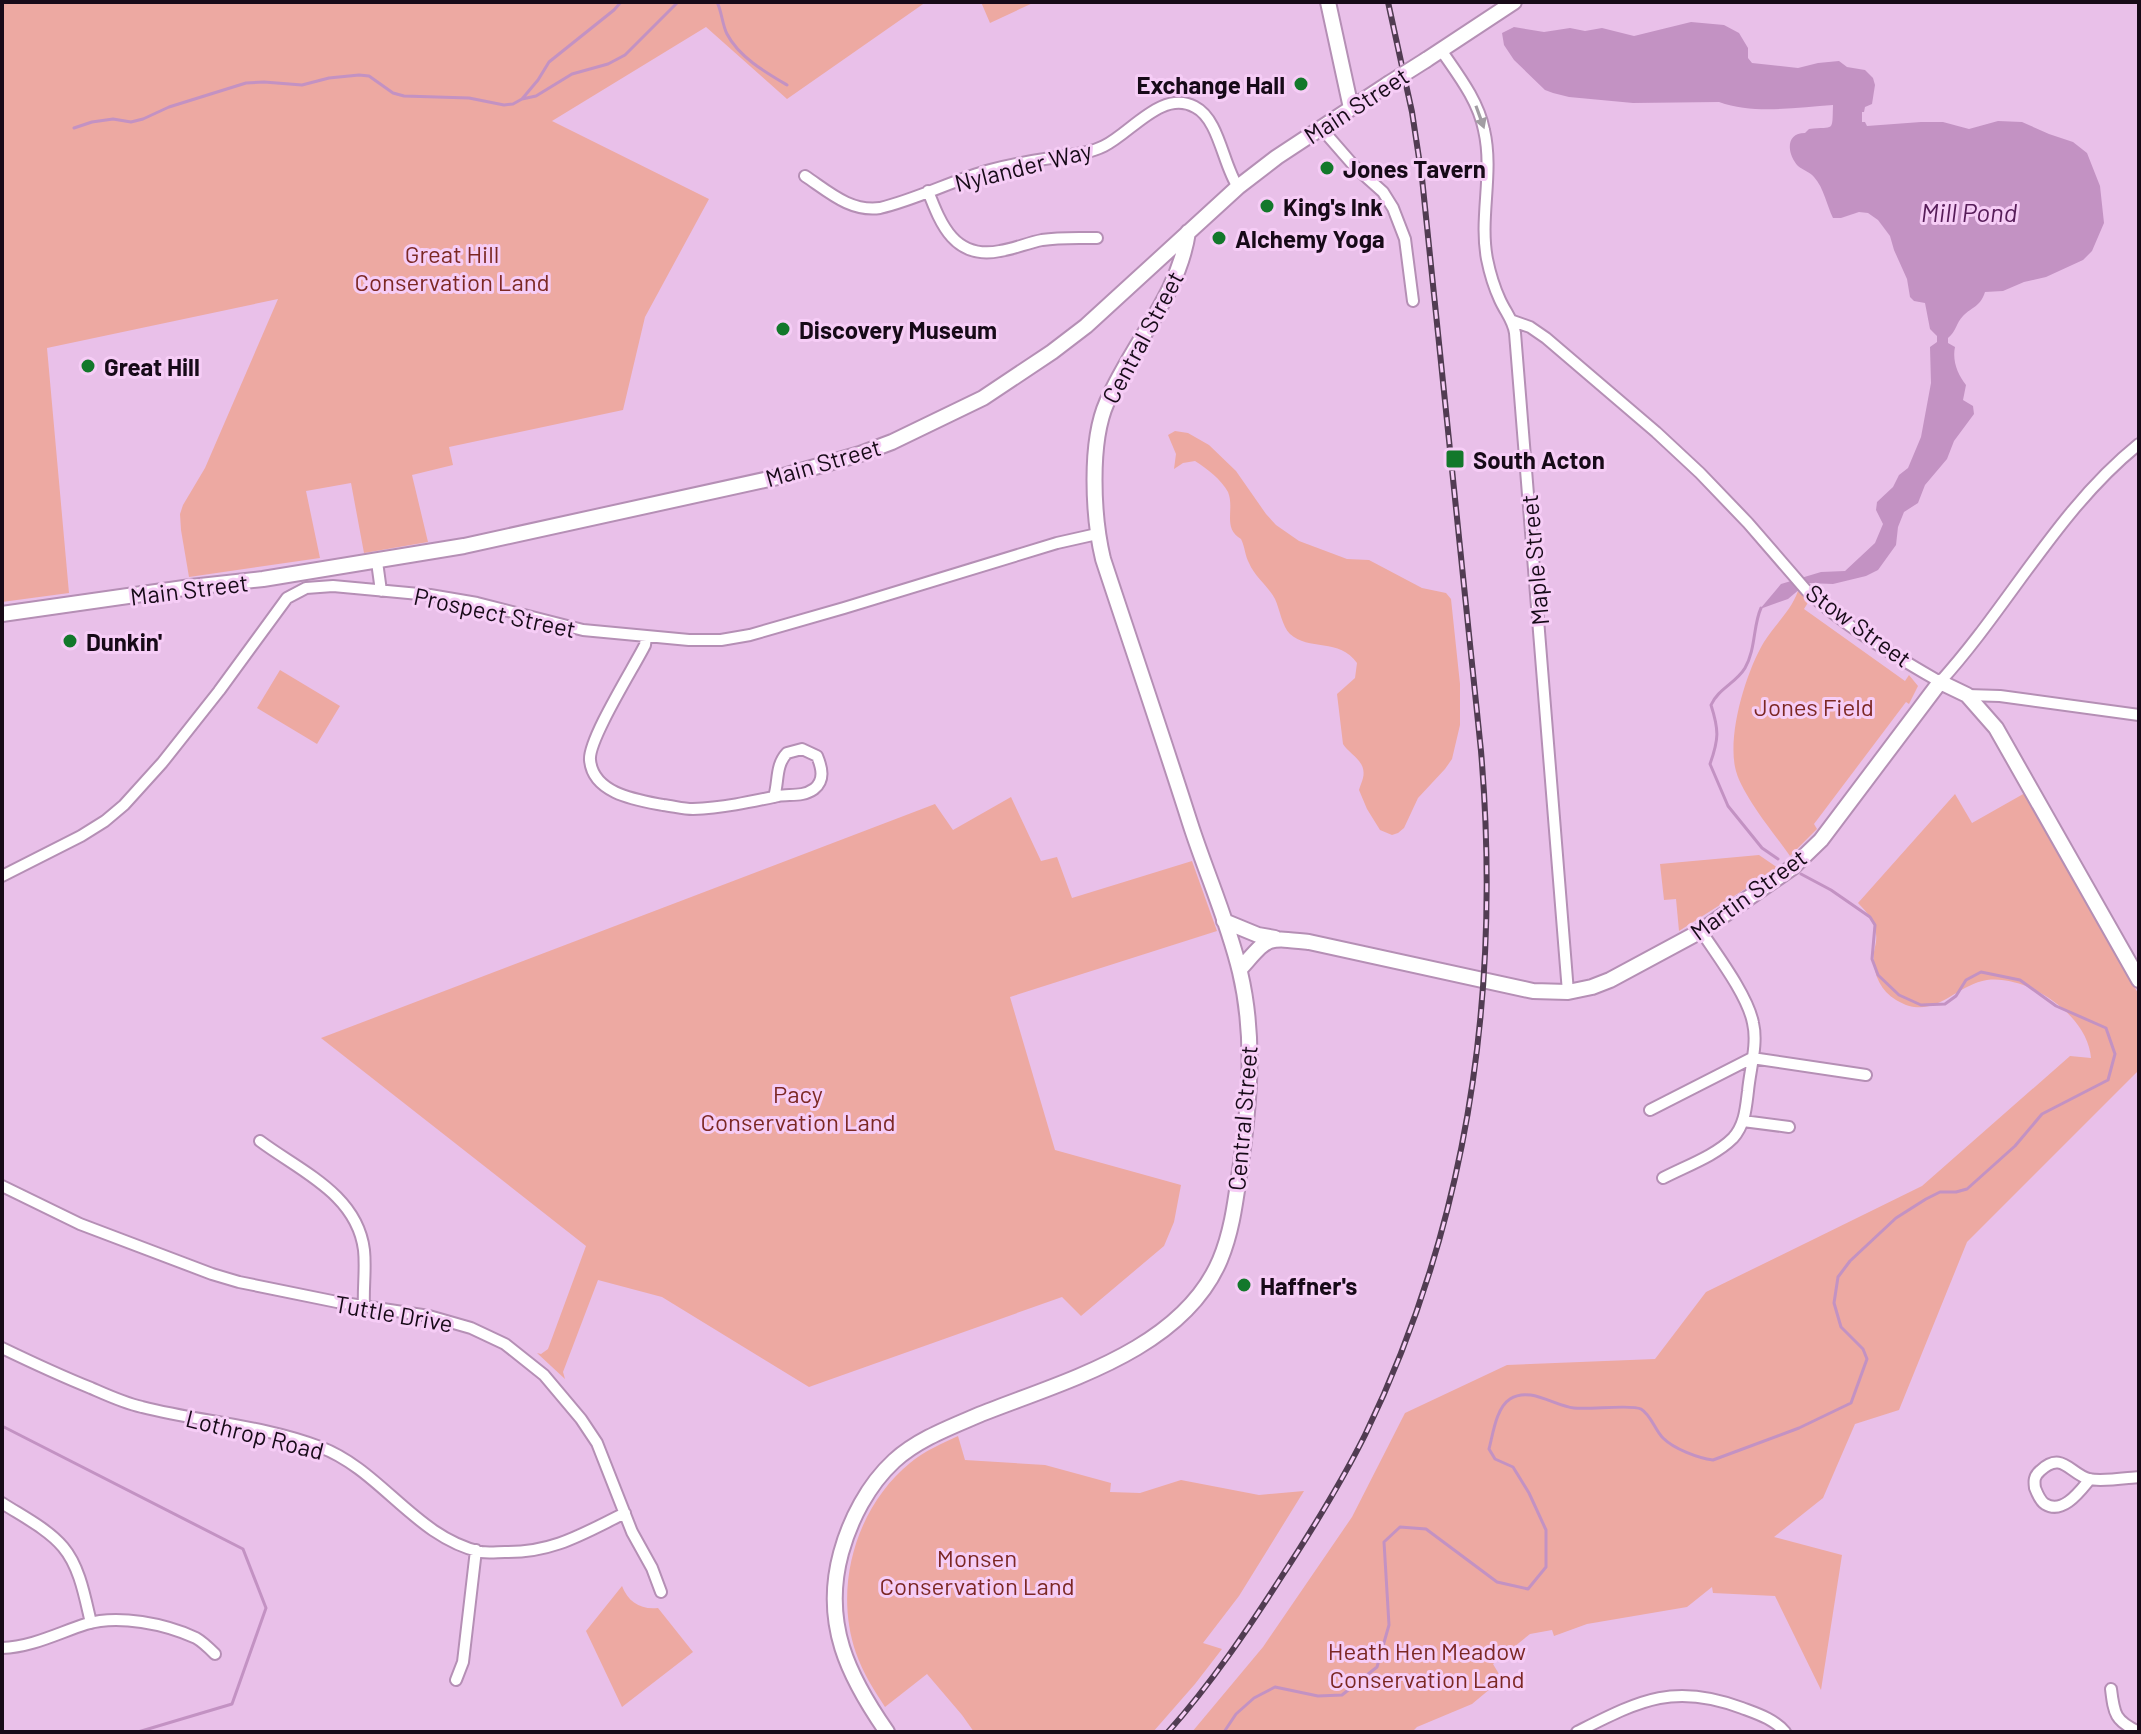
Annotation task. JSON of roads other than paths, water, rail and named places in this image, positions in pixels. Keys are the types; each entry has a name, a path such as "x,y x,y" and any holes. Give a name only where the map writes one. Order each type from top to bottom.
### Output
{"street":[{"path":"1328,2 1351,108"},
{"name":"Main Street","path":"2,614 286,576 502,539 787,475 892,442 983,398 1052,352 1086,326 1238,187 1283,152 1514,2"},
{"name":"Maple Street","path":"1441,50 1473,100 1484,128 1487,145 1487,255 1497,292 1513,321 1568,992"},
{"name":"Nylander Way","path":"805,176 846,203 862,209 886,207 990,170 1097,149 1164,105 1181,103 1197,108 1208,119 1238,187"},
{"path":"1321,128 1384,194 1393,208 1405,239 1413,301"},
{"path":"928,191 947,233 962,246 976,251 1001,251 1047,239 1097,238"},
{"name":"Central Street","path":"887,1732 853,1678 839,1638 836,1617 839,1561 852,1522 877,1480 912,1447 956,1424 1113,1362 1157,1335 1185,1310 1205,1286 1228,1238 1247,1119 1250,1045 1240,969 1103,559 1094,509 1098,432 1102,414 1167,294 1182,260 1188,232"},
{"name":"Stow Street","path":"1513,321 1530,327 1546,338 1680,454 1748,523 1806,590 1845,621 1940,682 1967,695 1986,715 2139,980"},
{"name":"Martin Street","path":"1224,921 1258,935 1309,942 1527,990 1568,992 1610,980 1701,931 1793,867 1821,840 2067,519 2104,476 2139,444"},
{"name":"Prospect Street","path":"291,596 306,588 333,586 430,595 477,603 583,630 646,637 721,640 750,635 1057,543 1097,534"},
{"path":"377,562 381,591"},
{"path":"2,876 81,836 124,805 162,763 291,596 286,576"},
{"path":"646,637 645,645 594,740 589,759 593,773 606,787 624,797 689,809 733,806 815,789 823,773 817,756 802,749 787,753 777,768 774,797"},
{"path":"1967,695 2000,696 2139,715"},
{"path":"1663,1178 1725,1145 1736,1135 1743,1121 1755,1036 1751,1013 1701,931"},
{"path":"1240,969 1261,944 1276,938"},
{"path":"1650,1110 1752,1058 1866,1075"},
{"path":"1743,1121 1789,1127"},
{"path":"260,1141 332,1191 354,1219 364,1250 364,1306"},
{"name":"Tuttle Drive","path":"2,1186 80,1224 212,1274 285,1292 429,1316 454,1322 495,1339 524,1357 544,1375 597,1443 632,1532 661,1592"},
{"name":"Lothrop Road","path":"2,1348 49,1371 137,1406 284,1436 321,1447 348,1460 372,1478 429,1528 482,1552 530,1552 556,1546 625,1513"},
{"path":"2090,1479 2072,1500 2053,1506 2044,1504 2034,1485 2040,1471 2056,1463 2062,1463 2090,1479 2139,1477"},
{"path":"2,1503 63,1546 73,1562 91,1623"},
{"path":"456,1680 463,1662 476,1550"},
{"path":"2,1648 36,1643 91,1623 124,1620 156,1626 199,1640 215,1654"},
{"path":"2111,1689 2114,1713 2124,1726 2139,1732"},
{"path":"1577,1732 1641,1702 1682,1694 1711,1699 1765,1716 1785,1732"}],"water":[{"name":"Mill Pond","path":"1691,22 1724,25 1739,33 1752,63 1798,68 1839,61 1847,67 1865,70 1875,85 1872,104 1862,112 1862,122 1867,126 1943,122 1969,129 1998,121 2022,122 2073,142 2087,153 2100,186 2104,223 2092,251 2083,260 2046,277 2003,291 1985,292 1948,338 1948,343 1955,347 1956,368 1966,385 1963,400 1973,406 1974,414 1954,441 1947,459 1925,485 1918,503 1904,512 1896,545 1878,570 1833,584 1807,583 1788,599 1760,609 1781,584 1821,572 1845,571 1875,543 1883,524 1876,510 1877,502 1908,468 1921,437 1931,383 1930,347 1937,342 1937,336 1930,329 1925,303 1910,297 1907,279 1890,236 1878,220 1868,213 1859,212 1833,218 1817,181 1798,166 1792,156 1790,145 1794,136 1832,124 1833,105 1762,109 1719,102 1633,103 1569,97 1545,90 1514,60 1504,45 1502,33 1514,27 1544,32 1602,28 1634,36"}],"waterway":[{"path":"522,99 549,62 621,2"},
{"path":"74,128 113,119 131,122 143,119 169,107 246,83 302,85 359,75 369,76 393,93 404,96 469,98 513,104 536,96 572,74 608,64 625,55 678,2"},
{"path":"717,2 727,34 738,50 787,85"},
{"path":"1761,608 1745,668 1711,705 1717,734 1710,764 1728,806 1762,848 1778,859"},
{"path":"1224,1732 1236,1714 1254,1698 1275,1687 1318,1696 1342,1695 1377,1667 1389,1625 1384,1542 1400,1527 1426,1529 1497,1582 1528,1589 1546,1567 1546,1530 1513,1467 1495,1459 1489,1449 1498,1415 1510,1399 1526,1395 1574,1408 1641,1409 1668,1442 1686,1452 1713,1460 1799,1428 1851,1403 1867,1359 1863,1349 1841,1327 1834,1303 1838,1277 1850,1261 1896,1218 1926,1199 1940,1192 1967,1189 2015,1146 2042,1114 2108,1080 2115,1054 2106,1028 2056,1006 2020,980 1981,972 1966,980 1956,996 1945,1004 1921,1005 1899,995 1878,975 1872,959 1875,925 1870,917 1801,874"},
{"path":"2,1426 243,1549 266,1608 232,1704 138,1732"}],"railway":[{"path":"1168,1732 1214,1676 1256,1616 1326,1506 1365,1435 1401,1353 1430,1270 1453,1186 1470,1101 1481,1015 1486,927 1486,840 1481,751 1422,178 1412,112 1388,2"}],"place":[{"name":"Exchange Hall","path":"1301,84"},
{"name":"Jones Tavern","path":"1327,168"},
{"name":"King's Ink","path":"1267,206"},
{"name":"Alchemy Yoga","path":"1219,238"},
{"name":"Discovery Museum","path":"783,329"},
{"name":"Great Hill","path":"88,366"},
{"name":"South Acton","path":"1455,459"},
{"name":"Dunkin'","path":"70,641"},
{"name":"Haffner's","path":"1244,1285"}],"park label":[{"name":"Great Hill Conservation Land","path":"452,267"},
{"name":"Jones Field","path":"1814,706"},
{"name":"Pacy Conservation Land","path":"798,1107"},
{"name":"Monsen Conservation Land","path":"977,1571"},
{"name":"Heath Hen Meadow Conservation Land","path":"1427,1664"}]}
